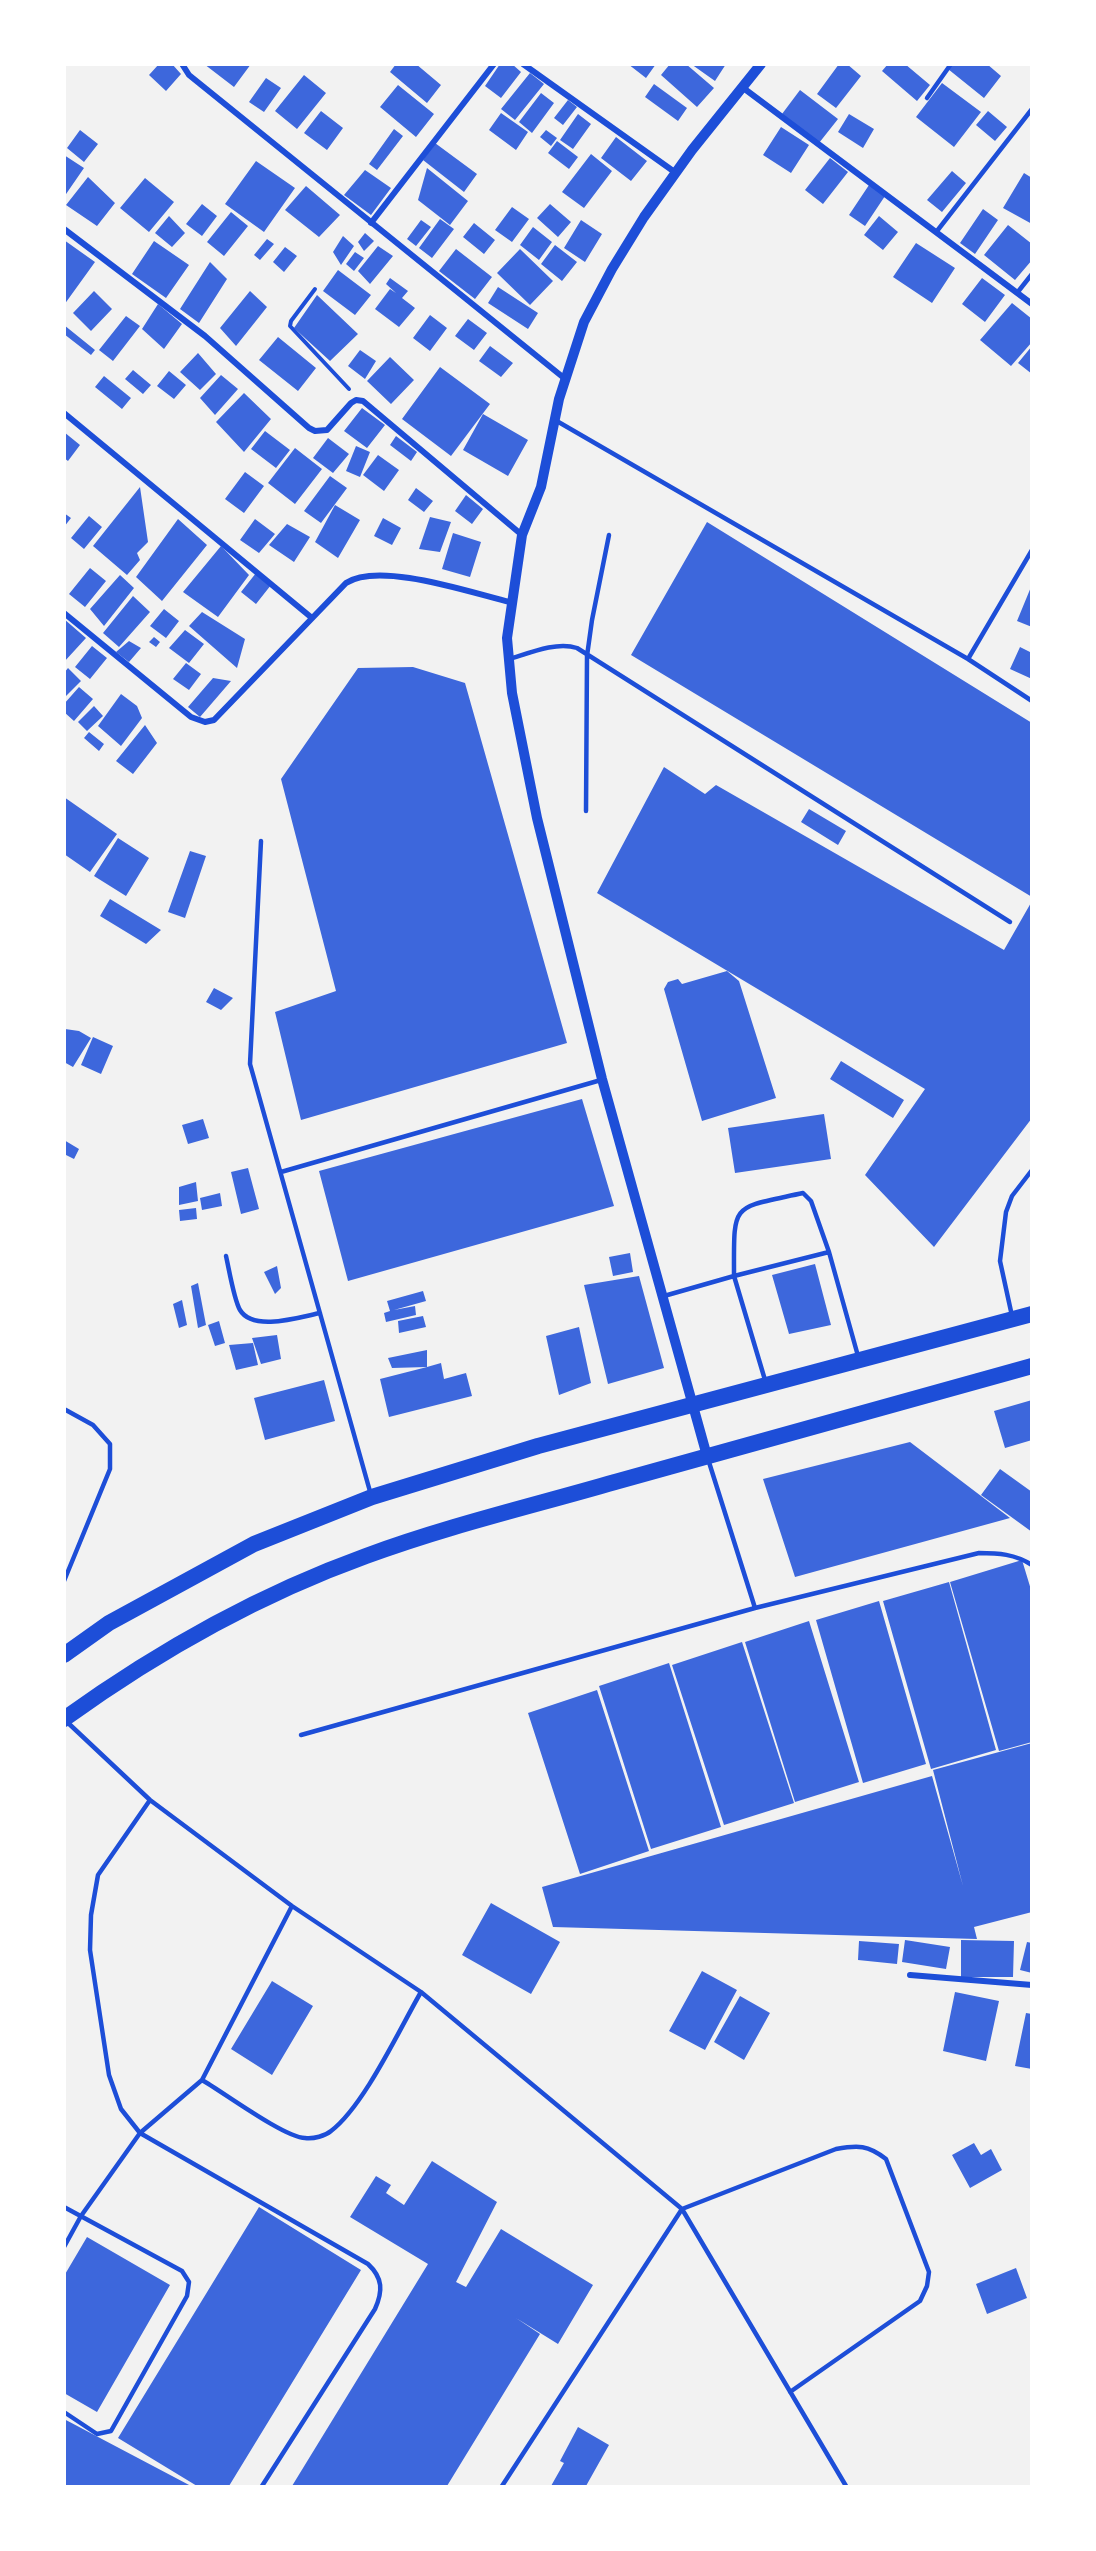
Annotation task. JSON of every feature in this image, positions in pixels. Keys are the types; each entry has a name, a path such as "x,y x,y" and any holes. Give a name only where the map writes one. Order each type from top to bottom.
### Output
{"highway":[{"path":"64,1655 109,1623 254,1544 372,1497 538,1446 1032,1314"},
{"path":"64,1719 116,1683 185,1641 288,1587 367,1555 707,1456 1032,1366"}],"street":[{"path":"182,64 189,75 564,378"},
{"path":"371,223 494,64"},
{"path":"523,64 676,173"},
{"path":"707,1456 602,1079 528,782 507,660 510,602 522,535 541,487 564,378 584,322 598,292 644,217 761,64"},
{"path":"742,87 1032,304"},
{"path":"64,229 205,336 309,428 327,430 351,403 360,400 522,535"},
{"path":"64,413 312,618"},
{"path":"64,613 192,717 205,722 214,720 346,583 354,578 390,574 510,602"},
{"path":"910,1975 1032,1985"}],"lane":[{"path":"927,98 951,64"},
{"path":"937,231 1032,109"},
{"path":"1017,293 1032,274"},
{"path":"555,420 968,659 1032,701"},
{"path":"586,810 587,656 609,536"},
{"path":"968,659 1032,550"},
{"path":"507,660 540,650 570,646 577,648 1010,922"},
{"path":"261,841 250,1064 372,1497"},
{"path":"281,1172 602,1079"},
{"path":"1013,1319 1000,1254 1008,1203 1032,1170"},
{"path":"767,1386 734,1276 734,1223 738,1214 750,1204 802,1193 811,1201 829,1252 859,1361"},
{"path":"661,1297 829,1252"},
{"path":"226,1256 240,1310 250,1320 266,1323 320,1313"},
{"path":"64,1409 93,1425 110,1444 110,1469 64,1581"},
{"path":"707,1456 755,1608"},
{"path":"301,1735 755,1608 979,1553 1001,1553 1023,1559 1032,1565"},
{"path":"64,1719 150,1800 292,1906 421,1992 682,2209 846,2487"},
{"path":"150,1800 98,1875 91,1915 90,1950 109,2075 122,2109 140,2133 368,2264 381,2282 381,2296 375,2309 262,2487"},
{"path":"64,2247 81,2216 140,2133 202,2080 292,1906"},
{"path":"202,2080 303,2139 317,2137 331,2131 358,2101 421,1992"},
{"path":"502,2487 682,2209 836,2149 852,2146 872,2148 886,2159 929,2272 927,2286 920,2301 790,2392"},
{"path":"64,2207 182,2271 189,2282 187,2296 111,2431 97,2434 64,2412"}],"path":[{"path":"315,289 291,321 290,326 360,400"}],"building":[{"path":"159,64 172,64 181,74 166,91 149,75"},
{"path":"204,64 251,64 234,87"},
{"path":"396,64 416,64 441,85 427,103 390,72"},
{"path":"500,64 512,64 521,72 501,98 485,86"},
{"path":"628,64 656,64 646,78"},
{"path":"670,64 686,64 714,88 697,107 661,75"},
{"path":"691,64 726,64 715,81"},
{"path":"839,64 847,64 861,76 836,108 817,94"},
{"path":"888,64 905,64 930,85 917,101 882,71"},
{"path":"952,64 987,64 1001,76 984,98 948,69"},
{"path":"530,73 544,84 515,120 501,109"},
{"path":"304,75 326,93 297,129 275,111"},
{"path":"266,78 281,88 264,112 249,102"},
{"path":"942,83 981,112 954,147 916,117"},
{"path":"654,84 687,108 678,121 645,97"},
{"path":"398,85 434,114 416,137 380,107"},
{"path":"800,90 838,119 819,143 782,114"},
{"path":"541,93 554,103 532,133 519,122"},
{"path":"568,100 577,107 563,125 554,118"},
{"path":"321,111 343,128 327,150 304,133"},
{"path":"988,111 1007,127 995,141 976,125"},
{"path":"501,113 528,132 516,150 489,130"},
{"path":"578,114 591,124 573,149 560,140"},
{"path":"849,114 874,129 863,148 838,132"},
{"path":"781,127 809,145 791,173 763,155"},
{"path":"394,129 403,136 377,170 369,164"},
{"path":"80,130 98,144 84,162 67,148"},
{"path":"546,130 557,138 551,146 540,137"},
{"path":"616,137 647,161 631,181 601,158"},
{"path":"557,141 578,157 569,169 548,153"},
{"path":"435,143 477,174 464,192 423,160"},
{"path":"591,154 612,171 584,208 562,192"},
{"path":"64,155 84,168 64,197"},
{"path":"830,158 848,172 823,204 805,190"},
{"path":"256,161 295,188 264,232 225,204"},
{"path":"427,168 468,201 450,225 418,200"},
{"path":"365,170 391,188 371,215 344,195"},
{"path":"952,171 966,183 942,212 927,200"},
{"path":"1024,173 1032,178 1032,224 1003,208"},
{"path":"88,177 115,203 97,226 66,205"},
{"path":"145,178 174,202 149,232 120,208"},
{"path":"869,185 885,196 865,226 849,215"},
{"path":"306,186 340,215 319,237 285,210"},
{"path":"202,204 217,216 202,236 186,224"},
{"path":"550,204 571,222 558,237 537,218"},
{"path":"512,207 529,219 512,242 495,230"},
{"path":"983,209 998,220 975,254 960,243"},
{"path":"231,212 248,226 224,256 207,242"},
{"path":"169,216 185,233 172,247 155,233"},
{"path":"879,216 898,232 883,250 864,235"},
{"path":"440,219 454,229 432,258 419,248"},
{"path":"421,220 431,227 416,246 407,239"},
{"path":"581,220 602,234 585,262 564,248"},
{"path":"474,223 495,240 484,254 463,237"},
{"path":"1008,225 1032,244 1032,260 1015,280 984,255"},
{"path":"533,227 552,242 539,260 520,245"},
{"path":"365,233 374,241 364,251 358,242"},
{"path":"343,236 354,246 341,265 333,252"},
{"path":"267,239 274,244 260,260 254,255"},
{"path":"64,240 95,262 64,305"},
{"path":"154,241 189,265 166,298 132,274"},
{"path":"916,243 955,268 932,303 893,277"},
{"path":"555,245 577,262 562,281 541,264"},
{"path":"378,246 393,256 370,284 358,271"},
{"path":"285,247 297,256 284,272 273,262"},
{"path":"456,249 492,277 475,299 439,271"},
{"path":"520,249 553,281 530,305 497,273"},
{"path":"355,252 364,258 354,271 346,264"},
{"path":"210,262 227,279 199,323 180,309"},
{"path":"338,270 371,295 355,315 323,291"},
{"path":"390,278 408,291 402,298 415,308 399,327 375,309 390,289 396,293 386,284"},
{"path":"982,278 1005,295 985,322 962,304"},
{"path":"498,287 538,313 528,329 488,303"},
{"path":"94,291 112,309 91,331 73,313"},
{"path":"250,291 267,307 236,346 220,328"},
{"path":"317,295 358,334 330,361 294,328"},
{"path":"1012,303 1032,319 1032,342 1011,366 980,340"},
{"path":"158,304 182,324 164,349 142,329"},
{"path":"430,315 447,328 430,351 413,338"},
{"path":"126,316 140,326 113,361 99,350"},
{"path":"468,319 487,333 474,350 455,336"},
{"path":"64,325 95,350 91,355 64,334"},
{"path":"278,337 316,368 298,391 259,360"},
{"path":"490,346 513,363 501,377 479,361"},
{"path":"1032,346 1032,374 1018,363"},
{"path":"360,350 376,361 365,379 348,366"},
{"path":"198,353 216,374 200,390 180,372"},
{"path":"390,357 414,380 391,404 367,381"},
{"path":"440,367 490,404 451,456 402,419"},
{"path":"133,370 151,385 143,394 125,379"},
{"path":"169,371 186,385 174,399 157,386"},
{"path":"221,375 238,389 215,415 200,398"},
{"path":"104,376 131,398 122,409 95,387"},
{"path":"244,393 271,419 244,452 216,422"},
{"path":"362,408 385,425 367,448 344,431"},
{"path":"483,414 528,440 508,476 463,450"},
{"path":"265,431 290,450 276,468 251,449"},
{"path":"64,432 80,445 68,461 64,458"},
{"path":"396,436 417,452 411,461 390,445"},
{"path":"328,438 349,454 333,473 313,458"},
{"path":"356,446 370,452 360,477 346,471"},
{"path":"295,448 322,469 295,504 268,483"},
{"path":"378,455 399,470 384,491 363,475"},
{"path":"245,472 264,486 244,513 225,499"},
{"path":"330,476 347,488 321,523 304,511"},
{"path":"140,487 148,542 137,553 140,560 127,575 93,546"},
{"path":"416,488 433,501 424,512 408,500"},
{"path":"466,495 483,509 472,524 455,511"},
{"path":"335,505 360,520 338,558 315,542"},
{"path":"64,513 71,518 64,527"},
{"path":"89,516 102,527 84,549 71,538"},
{"path":"430,517 451,522 440,552 419,549"},
{"path":"383,518 401,528 392,545 374,536"},
{"path":"178,519 207,545 162,601 136,577"},
{"path":"255,519 275,534 259,553 240,540"},
{"path":"707,522 1032,723 1032,897 631,655"},
{"path":"287,524 310,537 294,562 269,545"},
{"path":"453,533 481,542 470,577 442,569"},
{"path":"221,546 249,575 218,617 183,592"},
{"path":"90,568 106,581 85,607 69,594"},
{"path":"256,573 271,585 256,604 241,592"},
{"path":"120,575 134,588 104,626 90,609"},
{"path":"1032,587 1032,627 1017,621"},
{"path":"133,596 150,612 119,647 103,633"},
{"path":"164,609 179,621 166,638 150,626"},
{"path":"202,612 245,639 237,668 189,626"},
{"path":"64,619 86,638 64,662"},
{"path":"185,630 204,644 189,663 169,648"},
{"path":"154,637 160,642 156,647 149,642"},
{"path":"129,641 141,648 129,662 116,652"},
{"path":"92,646 107,658 90,679 75,667"},
{"path":"1020,647 1032,653 1032,679 1010,669"},
{"path":"186,663 201,674 189,690 173,679"},
{"path":"413,667 465,683 567,1043 301,1120 275,1012 336,991 281,779 358,668"},
{"path":"68,668 81,681 64,698 64,673"},
{"path":"213,678 231,681 200,717 188,707"},
{"path":"79,687 93,699 74,721 64,712 64,704"},
{"path":"121,694 137,706 142,718 121,746 98,726"},
{"path":"94,706 103,716 87,731 78,722"},
{"path":"145,725 157,743 133,774 116,761"},
{"path":"89,732 104,744 99,751 84,738"},
{"path":"664,767 705,794 716,785 1004,950 1032,901 1032,1118 934,1247 865,1175 925,1089 597,893"},
{"path":"64,797 117,834 90,872 64,854"},
{"path":"809,809 846,831 838,845 801,822"},
{"path":"118,838 149,858 126,896 94,876"},
{"path":"190,851 206,856 185,918 168,912"},
{"path":"110,899 161,930 146,944 100,916"},
{"path":"727,971 739,981 776,1098 702,1121 664,989 668,982 678,979 682,984"},
{"path":"214,988 233,998 221,1010 206,1002"},
{"path":"65,1029 79,1031 91,1038 73,1067 64,1062"},
{"path":"93,1037 113,1046 101,1074 81,1065"},
{"path":"841,1061 904,1100 893,1118 830,1079"},
{"path":"582,1099 614,1206 348,1281 319,1171"},
{"path":"824,1114 831,1159 735,1173 728,1128"},
{"path":"203,1119 209,1138 188,1144 182,1125"},
{"path":"64,1140 79,1149 74,1159 64,1154"},
{"path":"248,1168 259,1209 241,1214 231,1172"},
{"path":"196,1182 198,1201 179,1205 179,1187"},
{"path":"220,1193 222,1206 202,1210 200,1198"},
{"path":"196,1208 197,1219 180,1221 179,1210"},
{"path":"630,1253 633,1272 613,1276 609,1257"},
{"path":"815,1264 831,1325 789,1334 772,1275"},
{"path":"277,1266 281,1288 275,1294 264,1272"},
{"path":"639,1276 664,1368 608,1384 584,1285"},
{"path":"198,1283 206,1325 198,1328 191,1286"},
{"path":"423,1291 426,1301 394,1310 415,1306 416,1315 386,1322 384,1313 390,1311 387,1301"},
{"path":"182,1300 187,1325 179,1328 173,1304"},
{"path":"423,1316 426,1327 399,1333 398,1321"},
{"path":"219,1321 225,1343 215,1346 208,1325"},
{"path":"579,1327 591,1383 559,1395 546,1336"},
{"path":"277,1335 281,1359 261,1364 252,1338"},
{"path":"253,1343 258,1365 236,1370 229,1345"},
{"path":"427,1350 427,1367 392,1368 388,1358"},
{"path":"441,1363 444,1379 466,1373 472,1396 389,1417 380,1379"},
{"path":"324,1380 335,1421 265,1440 254,1398"},
{"path":"1032,1400 1032,1440 1005,1448 994,1411"},
{"path":"910,1442 1010,1518 795,1577 763,1479"},
{"path":"1000,1469 1032,1492 1032,1532 981,1495"},
{"path":"1022,1560 1032,1593 1032,1742 999,1751 950,1582"},
{"path":"949,1582 996,1750 931,1769 883,1601"},
{"path":"879,1601 926,1764 863,1783 816,1620"},
{"path":"809,1621 859,1782 795,1802 745,1642"},
{"path":"742,1642 794,1803 724,1825 672,1665"},
{"path":"669,1663 721,1827 651,1849 599,1686"},
{"path":"597,1690 649,1851 580,1874 528,1713"},
{"path":"1032,1743 1032,1912 974,1927 977,1939 553,1927 542,1887 932,1776 963,1886 933,1770"},
{"path":"491,1903 560,1942 531,1994 462,1955"},
{"path":"905,1940 950,1947 946,1969 902,1962"},
{"path":"961,1940 1014,1941 1013,1977 961,1977"},
{"path":"859,1941 899,1944 897,1964 858,1960"},
{"path":"1027,1942 1032,1943 1032,1973 1020,1970"},
{"path":"702,1971 737,1990 705,2050 669,2031"},
{"path":"272,1981 313,2006 272,2075 231,2049"},
{"path":"955,1992 999,2001 986,2061 943,2051"},
{"path":"740,1996 770,2013 744,2060 714,2042"},
{"path":"1026,2013 1032,2014 1032,2069 1015,2066"},
{"path":"974,2143 981,2155 991,2149 1002,2170 970,2188 952,2155"},
{"path":"432,2161 497,2202 456,2282 466,2287 501,2229 593,2285 558,2344 516,2318 540,2334 447,2486 292,2486 428,2264 350,2217 376,2176 391,2185 386,2193 404,2205"},
{"path":"259,2207 361,2270 229,2486 197,2486 118,2438"},
{"path":"87,2237 170,2285 97,2412 64,2393 64,2276"},
{"path":"1016,2268 1027,2298 987,2314 976,2284"},
{"path":"64,2419 191,2486 64,2486"},
{"path":"578,2427 609,2445 586,2486 551,2486 564,2463 560,2461"}]}
